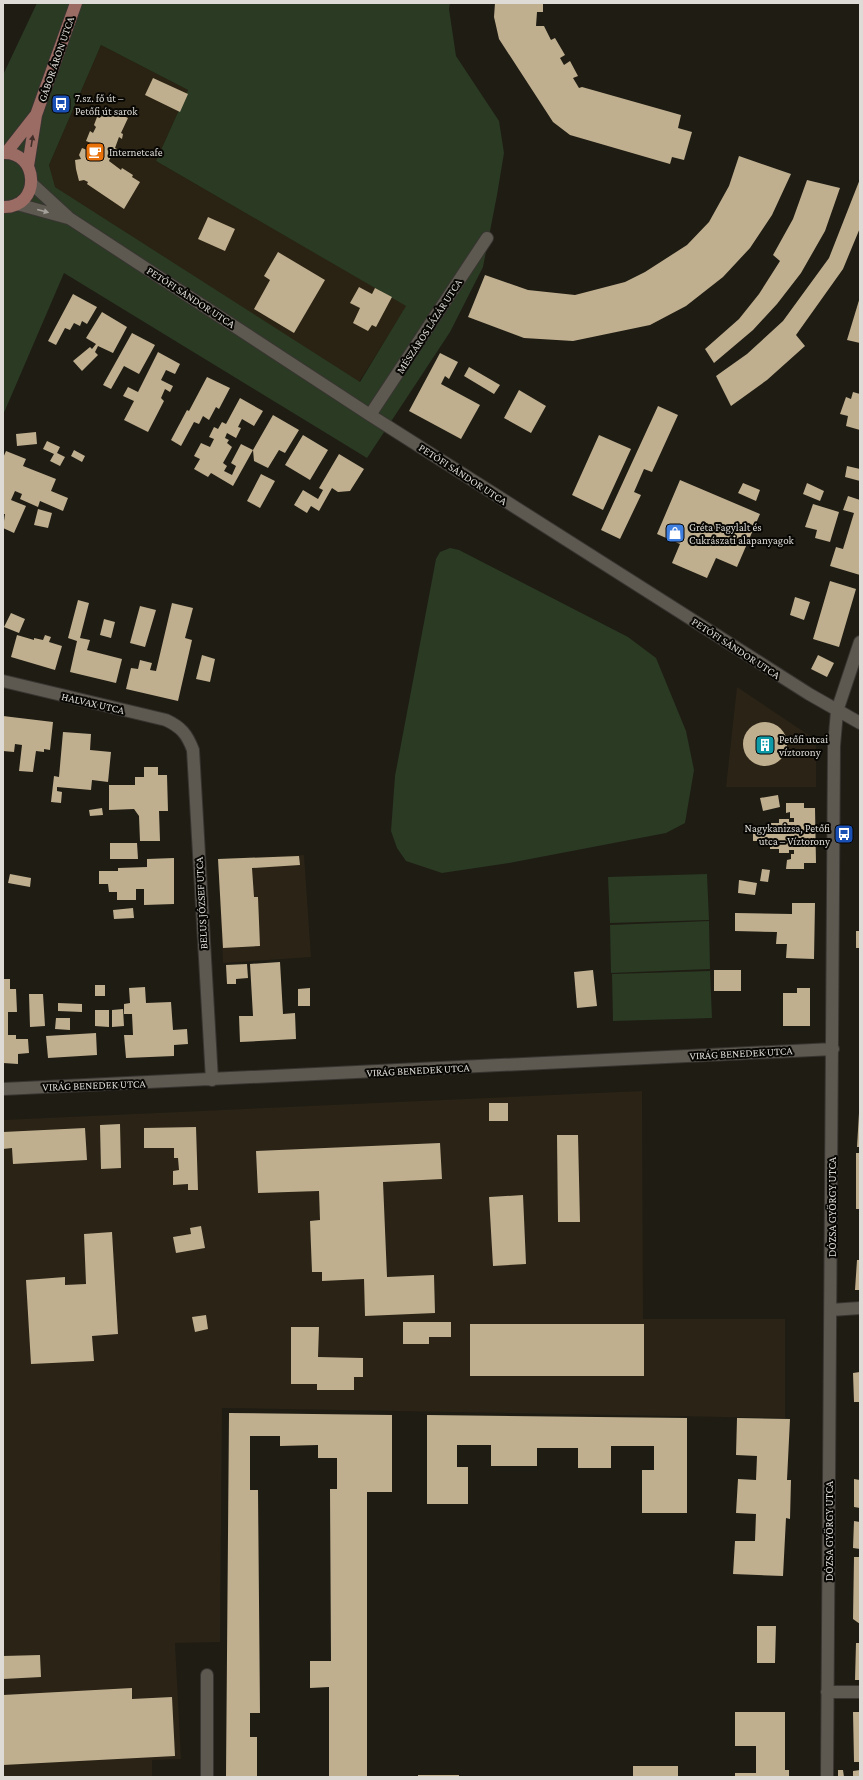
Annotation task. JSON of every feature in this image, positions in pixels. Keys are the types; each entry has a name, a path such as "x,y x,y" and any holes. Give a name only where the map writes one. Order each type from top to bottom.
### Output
{"main road":[{"name":"GÁBOR ÁRON UTCA","path":"28,166 36,115 76,3"},
{"name":"GÁBOR ÁRON UTCA","path":"31,183 31,174 28,166 22,159 14,155 4,153 36,115"},
{"path":"8,208 24,199 29,192 31,183"}],"street":[{"name":"PETŐFI SÁNDOR UTCA","path":"31,183 69,218 370,415 837,711 860,723"},
{"name":"PETŐFI SÁNDOR UTCA","path":"8,208 69,218"},
{"name":"MÉSZÁROS LÁZÁR UTCA","path":"370,415 487,238"},
{"name":"DÓZSA GYÖRGY UTCA","path":"826,1777 831,1310 834,746 837,711 860,642"},
{"name":"HALVAX UTCA","path":"3,681 166,720 182,729"},
{"name":"BELUS JÓZSEF UTCA","path":"182,729 188,738 192,750 212,1080"},
{"name":"VIRÁG BENEDEK UTCA","path":"3,1089 832,1049"},
{"path":"831,1310 860,1308"},
{"path":"207,1675 207,1777"},
{"path":"828,1692 860,1692"}],"shaded area":[{"path":"101,45 188,90 156,161 407,306 359,382 54,187 49,165"},
{"path":"737,687 816,740 816,787 726,787"},
{"path":"304,855 311,957 223,963 218,859"},
{"path":"642,1091 643,1319 785,1319 785,1418 222,1408 220,1642 175,1643 181,1759 152,1760 152,1777 3,1777 3,1120"}],"green space":[{"path":"37,3 450,3 449,9 456,56 499,121 504,153 497,195 483,267 450,332 367,458 64,273 3,415 3,75","holes":["101,45 188,90 156,161 406,306 360,382 55,187 49,165"]},
{"path":"450,548 459,550 628,637 656,658 686,731 694,770 685,823 666,833 509,863 442,873 406,861 397,848 391,831 395,776 436,559 440,552"},
{"path":"707,874 709,920 610,923 608,877"},
{"path":"709,921 710,969 611,973 610,925"},
{"path":"710,971 712,1018 613,1021 612,974"}],"building":[{"path":"495,3 543,3 543,12 537,12 536,26 544,26 551,40 555,38 565,55 560,58 564,65 570,61 578,76 573,78 579,88 582,87 681,115 678,128 692,132 684,160 672,157 670,164 570,135 553,122 499,39 494,17"},
{"path":"153,78 188,94 180,112 145,95"},
{"path":"104,107 128,118 121,133 123,134 122,139 119,137 115,148 117,149 114,155 112,154 109,161 121,170 122,168 133,175 132,177 140,182 124,209 87,184 88,182 84,180 79,181 76,169 75,160 81,159 79,155 82,148 87,150 91,143 86,141 90,131 93,133 96,127 94,125 97,117 100,118"},
{"path":"739,156 791,174 772,215 750,248 723,277 686,306 650,325 573,341 524,338 468,317 485,275 528,290 575,295 625,282 645,272 687,245 709,222 729,186"},
{"path":"860,179 860,228 843,269 796,335 805,346 767,380 731,406 716,376 747,354 783,321 829,258"},
{"path":"807,180 840,188 825,231 801,273 777,304 753,330 714,363 705,349 739,319 759,294 780,261 773,255 793,219"},
{"path":"208,217 235,229 225,251 198,239"},
{"path":"278,252 325,280 294,333 254,309 270,280 264,276"},
{"path":"359,287 372,294 375,288 392,297 376,327 372,325 368,331 353,323 360,308 350,303"},
{"path":"73,294 97,307 87,324 82,321 80,326 74,323 70,330 65,328 56,345 48,341"},
{"path":"860,297 860,343 847,340"},
{"path":"102,312 127,327 113,353 98,346 95,352 98,355 82,371 73,361 90,347 92,349 96,344 86,338"},
{"path":"132,333 155,345 139,374 124,366 111,389 103,385"},
{"path":"158,352 180,364 175,374 166,370 161,380 173,386 170,392 165,389 161,398 164,401 148,432 124,420 134,401 123,396 128,387 138,392"},
{"path":"440,353 458,362 449,379 445,376 441,384 480,405 461,439 409,411"},
{"path":"469,367 500,385 494,394 464,376"},
{"path":"207,377 230,388 219,409 216,407 209,420 203,416 199,424 194,422 181,446 171,440 187,410 189,411"},
{"path":"519,390 546,406 531,433 504,418"},
{"path":"853,392 860,394 860,430 846,426 848,416 840,414 846,397 851,399"},
{"path":"240,398 263,411 254,426 242,419 238,427 241,428 236,438 227,433 225,438 229,440 227,443 232,447 223,463 227,466 224,471 232,475 236,466 231,463 241,444 253,450 233,486 211,473 208,477 194,469 200,459 194,456 201,443 210,447 214,439 209,437 214,427 218,429 222,422 226,424"},
{"path":"658,406 678,415 652,472 644,469 634,492 641,495 620,539 601,530"},
{"path":"273,415 299,430 285,453 279,450 268,468 254,461 253,450"},
{"path":"36,432 37,444 17,446 16,434"},
{"path":"303,435 328,450 310,480 285,465"},
{"path":"599,435 631,449 603,510 572,495"},
{"path":"47,441 60,447 57,453 65,457 60,466 50,461 54,454 43,449"},
{"path":"74,450 85,456 82,462 71,456"},
{"path":"6,451 26,459 23,466 56,479 51,491 68,498 63,511 40,501 38,507 20,499 22,494 15,491 11,500 26,506 14,533 3,528 5,514 3,514 3,458"},
{"path":"339,454 364,469 350,491 338,492 332,488 319,511 311,506 307,513 294,505 303,490 318,499 323,490 319,488"},
{"path":"847,466 860,469 860,481 845,477"},
{"path":"261,474 275,481 260,508 247,501"},
{"path":"680,480 760,514 737,567 716,558 707,578 672,563 680,544 657,534"},
{"path":"743,483 760,490 756,501 738,493"},
{"path":"807,483 824,491 820,501 803,494"},
{"path":"848,496 860,500 860,575 830,566 836,547 843,549 854,513 843,510"},
{"path":"813,504 839,512 830,542 815,538 817,530 805,527"},
{"path":"38,509 52,513 48,528 34,525"},
{"path":"830,581 856,589 839,647 813,639"},
{"path":"795,597 810,602 804,620 790,615"},
{"path":"78,600 89,603 80,638 90,640 87,650 122,659 116,683 70,672 77,641 68,638"},
{"path":"172,603 193,608 185,638 192,640 178,701 126,689 131,668 138,669 140,660 152,663 150,670 156,671"},
{"path":"140,606 156,610 145,647 130,643"},
{"path":"11,613 25,619 19,633 4,627"},
{"path":"104,619 115,622 111,638 100,635"},
{"path":"17,635 34,640 34,638 43,640 45,635 51,637 49,642 62,646 55,670 11,657"},
{"path":"202,655 215,659 210,682 196,679"},
{"path":"818,655 834,663 827,677 811,669"},
{"path":"3,716 53,722 50,750 44,749 44,752 36,751 33,772 19,771 22,745 15,744 14,752 3,751"},
{"name":"Petőfi utcai víztorony","path":"761,722 769,722 774,723 781,728 786,735 786,753 781,760 774,765 761,766 753,763 746,756 743,748 743,740 746,732 753,725"},
{"path":"63,732 91,734 90,750 111,752 108,782 92,780 91,790 57,787 57,791 62,792 61,803 51,802 54,776 59,777"},
{"path":"144,767 158,767 158,775 167,775 168,811 159,811 160,841 140,841 139,816 134,809 109,810 109,785 135,785 135,777 144,777"},
{"path":"778,795 780,807 763,811 760,798"},
{"path":"786,803 804,803 804,808 815,808 816,863 804,863 804,869 786,869 787,860 791,859 791,854 794,854 794,850 789,850 789,853 779,853 779,849 770,849 770,846 760,846 760,841 753,841 753,831 760,831 759,826 770,826 770,823 779,823 779,819 789,819 789,822 794,822 794,818 790,818 790,812 786,813"},
{"path":"102,808 103,815 90,816 89,810"},
{"path":"110,843 137,843 138,859 110,859"},
{"path":"299,856 300,865 252,868 254,897 258,897 260,946 223,948 218,859"},
{"path":"174,858 174,904 144,905 144,889 136,889 136,900 117,900 117,892 109,892 108,884 99,884 99,871 118,871 118,868 147,867 147,859"},
{"path":"762,869 770,870 768,882 760,881"},
{"path":"10,874 31,878 30,887 8,883"},
{"path":"739,880 757,883 755,895 738,893"},
{"path":"792,903 815,903 814,959 786,958 787,944 776,944 777,932 735,931 735,913 792,914"},
{"path":"133,908 134,918 114,919 113,910"},
{"path":"856,931 860,931 860,948 856,948"},
{"path":"280,962 283,1014 295,1013 296,1039 240,1042 239,1016 253,1016 250,964"},
{"path":"247,964 248,978 236,979 236,984 227,984 226,965"},
{"path":"593,970 597,1006 577,1008 574,972"},
{"path":"714,970 741,970 741,991 714,991"},
{"path":"3,979 10,979 10,989 16,989 17,1012 8,1012 8,1035 16,1035 16,1039 28,1039 29,1053 18,1054 18,1064 3,1063"},
{"path":"95,985 105,985 105,996 95,996"},
{"path":"145,987 146,1003 171,1002 173,1030 187,1029 188,1044 174,1045 174,1056 126,1058 124,1035 133,1035 132,1014 124,1014 124,1004 130,1003 129,988"},
{"path":"310,988 310,1006 298,1006 298,989"},
{"path":"797,988 810,988 810,1026 783,1026 783,993 797,993"},
{"path":"29,994 43,994 45,1026 30,1027"},
{"path":"58,1003 82,1004 82,1012 58,1011"},
{"path":"123,1009 124,1026 112,1027 112,1010"},
{"path":"95,1010 109,1010 109,1027 95,1026"},
{"path":"56,1018 70,1018 70,1030 55,1029"},
{"path":"96,1033 97,1055 48,1058 46,1036"},
{"path":"489,1103 508,1103 508,1121 489,1121"},
{"path":"859,1113 860,1147 857,1147"},
{"path":"120,1124 121,1168 101,1169 100,1125"},
{"path":"196,1127 198,1190 188,1190 188,1184 173,1185 173,1171 179,1170 178,1158 174,1158 174,1148 144,1148 144,1128"},
{"path":"85,1128 87,1160 13,1164 12,1148 3,1149 3,1132"},
{"path":"557,1135 578,1135 580,1222 558,1222"},
{"path":"440,1143 442,1179 383,1182 387,1277 434,1275 435,1313 365,1316 364,1279 322,1281 322,1272 312,1272 310,1221 320,1220 319,1191 258,1193 256,1151"},
{"path":"856,1153 860,1153 860,1209 856,1209"},
{"path":"523,1195 526,1264 493,1266 489,1197"},
{"path":"201,1226 205,1248 176,1253 173,1237 191,1234 190,1228"},
{"path":"112,1232 118,1334 92,1336 94,1361 31,1364 26,1280 65,1277 65,1285 86,1284 84,1234"},
{"path":"857,1260 860,1260 860,1290 855,1290"},
{"path":"206,1315 208,1329 195,1332 192,1317"},
{"path":"403,1322 451,1322 451,1337 429,1337 429,1344 403,1344"},
{"path":"470,1324 644,1324 644,1376 470,1376"},
{"path":"291,1327 319,1327 318,1357 363,1358 363,1377 354,1377 354,1390 317,1390 317,1384 291,1384"},
{"path":"860,1372 860,1402 854,1402 853,1373"},
{"path":"229,1413 392,1415 392,1492 367,1492 367,1777 329,1777 329,1687 310,1688 310,1661 331,1661 330,1489 337,1489 337,1458 318,1458 318,1445 280,1446 280,1436 250,1436 250,1490 258,1490 260,1713 250,1713 250,1737 257,1737 257,1777 226,1777"},
{"path":"427,1415 687,1418 687,1513 642,1513 642,1470 654,1470 654,1446 611,1446 611,1468 578,1468 578,1448 537,1448 537,1466 491,1466 491,1445 457,1445 457,1467 468,1467 468,1504 427,1504"},
{"path":"737,1418 790,1419 787,1480 791,1480 790,1519 786,1518 783,1576 733,1574 735,1541 755,1541 756,1514 736,1513 738,1479 756,1480 757,1456 736,1455"},
{"path":"854,1479 860,1480 860,1508 854,1507"},
{"path":"854,1521 860,1522 860,1549 853,1548"},
{"path":"854,1557 860,1557 860,1624 853,1619"},
{"path":"757,1626 776,1626 775,1663 757,1663"},
{"path":"856,1643 860,1643 860,1680 855,1680"},
{"path":"40,1655 41,1677 3,1679 3,1656"},
{"path":"132,1688 132,1699 172,1697 175,1756 3,1765 3,1695"},
{"path":"735,1712 785,1712 785,1770 789,1770 789,1777 735,1777 735,1773 756,1773 756,1746 735,1746"},
{"path":"853,1712 860,1712 860,1762 854,1762"},
{"path":"633,1766 678,1766 678,1777 633,1777"},
{"path":"838,1770 843,1770 844,1777 838,1777"},
{"path":"860,1770 860,1777 853,1777 853,1771"},
{"path":"418,1775 459,1775 459,1777 418,1777"}],"place":[{"name":"7.sz. fő út – Petőfi út sarok","path":"61,104"},
{"name":"Internetcafe","path":"95,152"},
{"name":"Gréta Fagylalt és Cukrászati alapanyagok","path":"675,533"},
{"name":"Petőfi utcai víztorony","path":"765,745"},
{"name":"Nagykanizsa, Petőfi utca – Víztorony","path":"844,834"}]}
